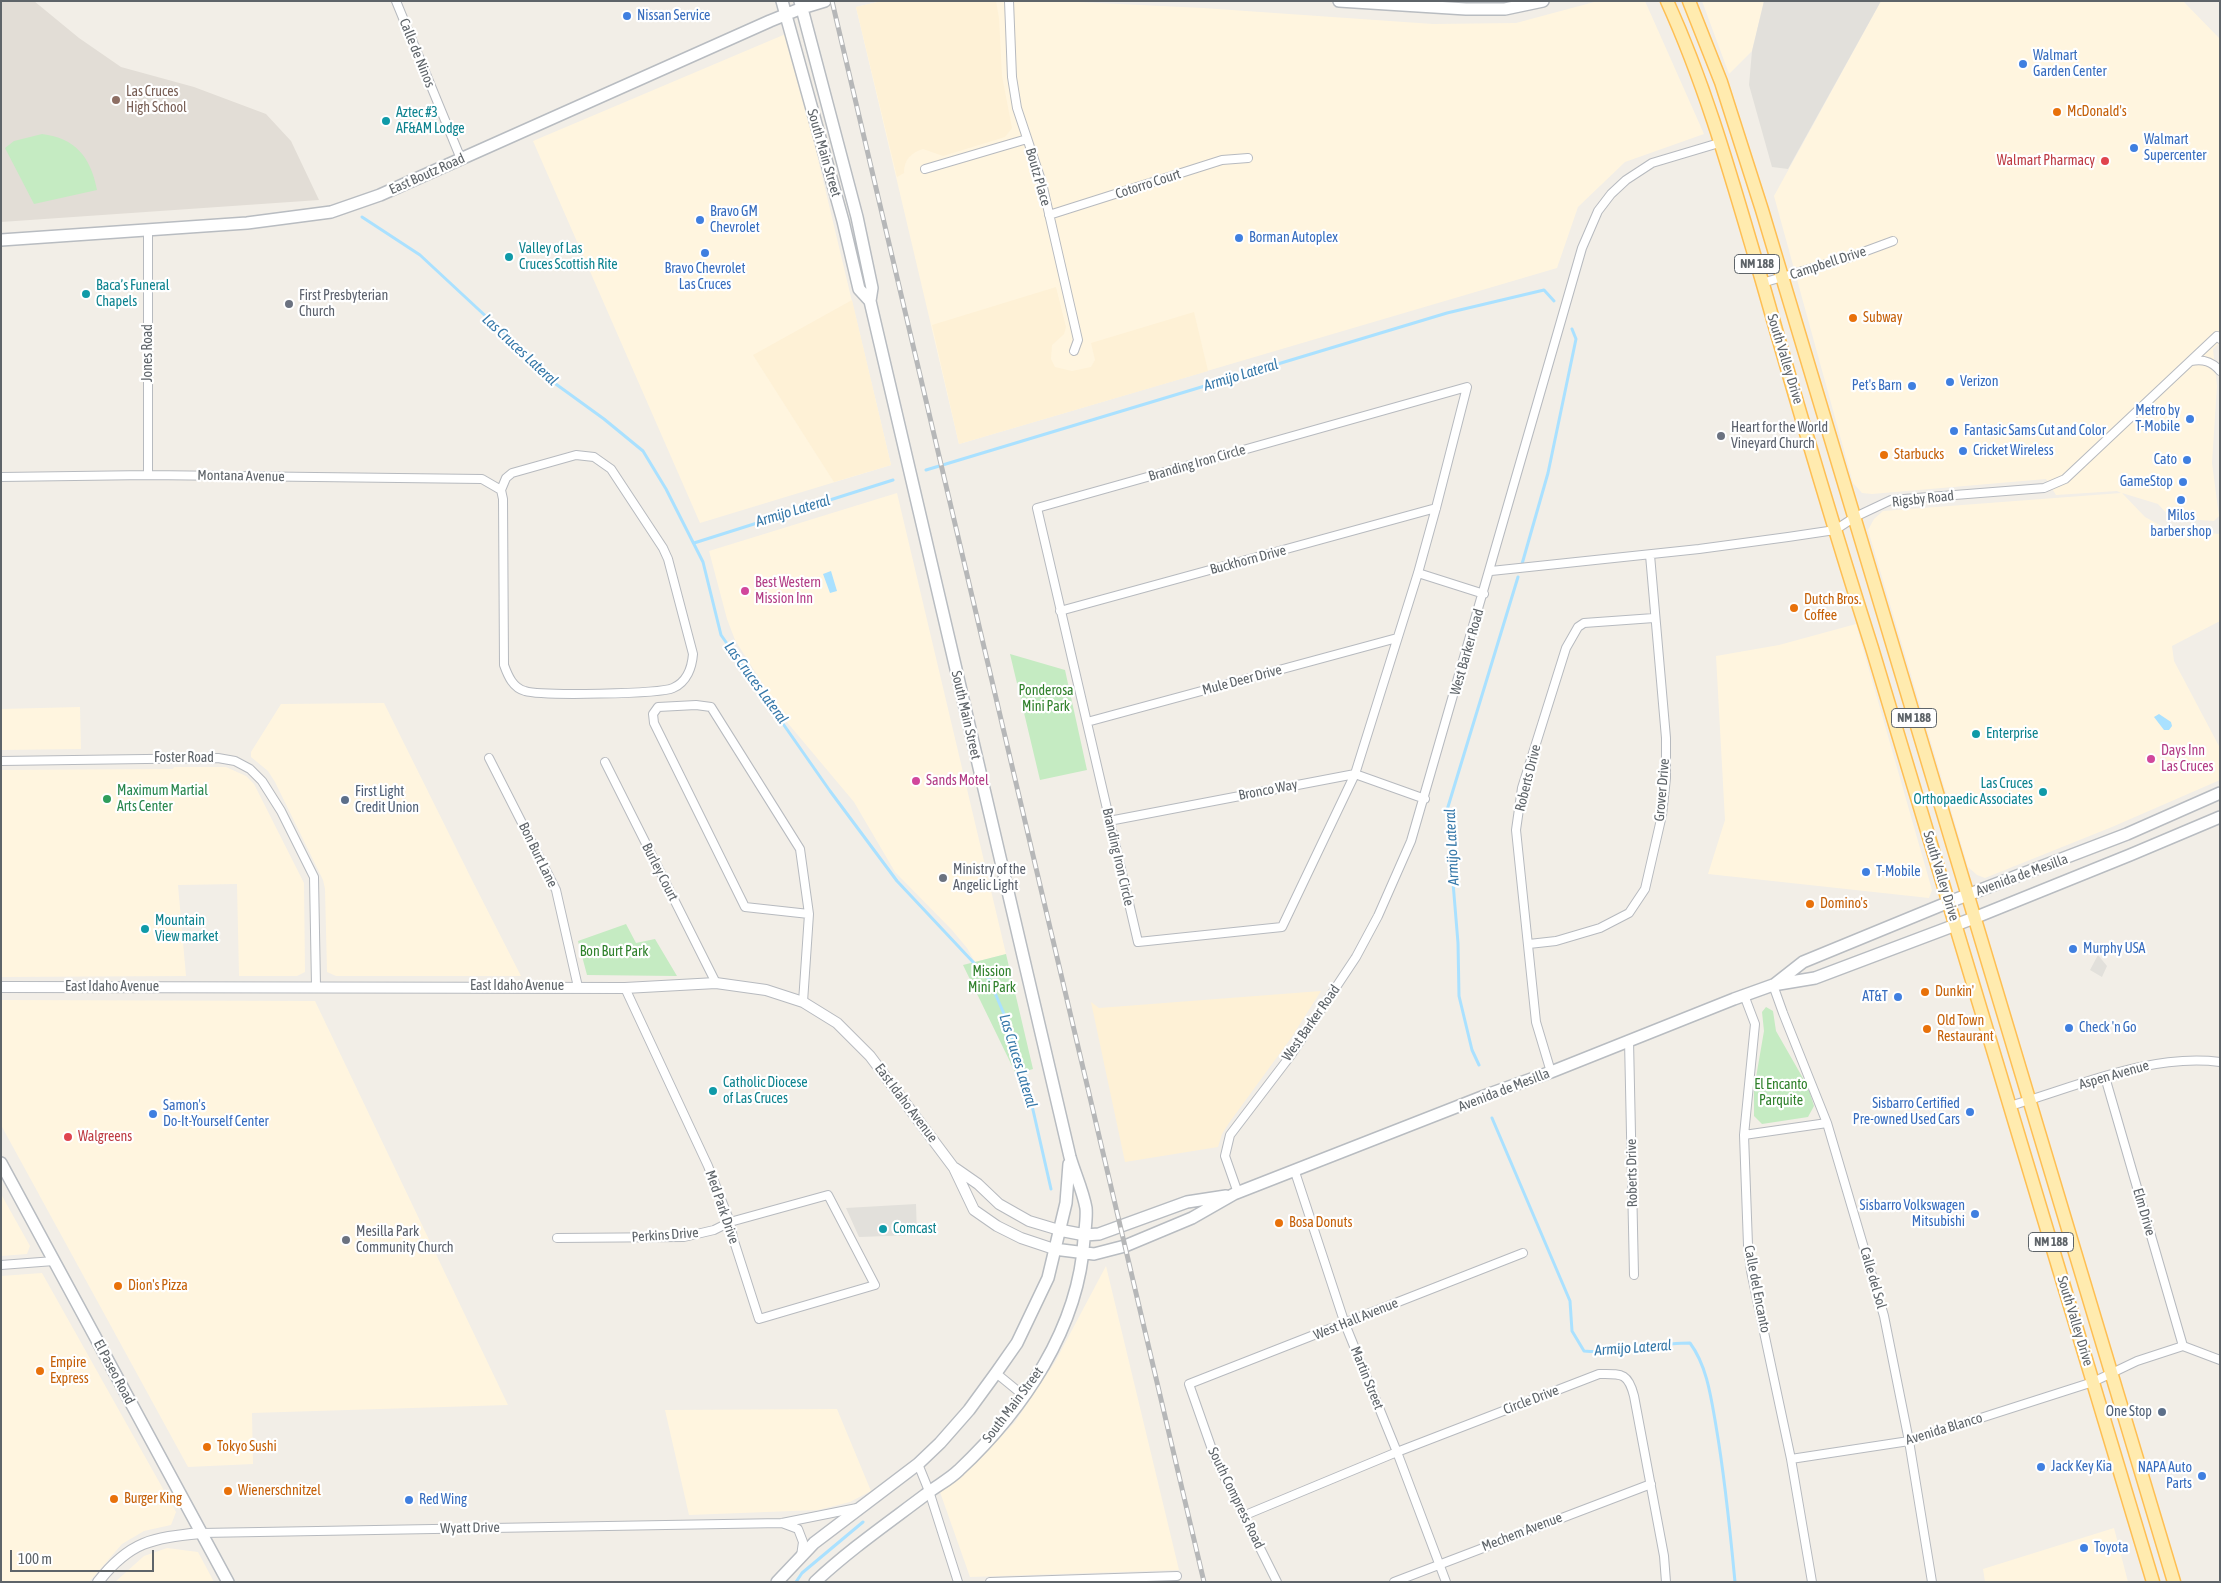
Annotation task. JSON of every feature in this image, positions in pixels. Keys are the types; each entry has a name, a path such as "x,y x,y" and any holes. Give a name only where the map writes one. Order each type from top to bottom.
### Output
{"main road":[{"name":"South Main Street","path":"782,1 843,221 859,289 870,301"},
{"name":"East Boutz Road","path":"1,240 247,223 331,212 380,195 786,15 801,4 825,1"},
{"path":"1339,1 1466,9 1505,9 1543,1"},
{"name":"South Valley Drive","path":"1689,1 1729,106 1782,277 2174,1582"},
{"name":"South Valley Drive","path":"1667,3 1693,62 1762,283 2153,1582"},
{"name":"South Main Street","path":"801,4 858,217 872,288 870,301 1070,1158 1086,1209 1084,1253 1078,1286 1064,1324 1047,1361 1024,1396 994,1433 958,1472 929,1491 835,1563 815,1582"},
{"name":"Avenida de Mesilla","path":"1773,985 1803,962 1949,902 2120,838 2220,793"},
{"name":"Avenida de Mesilla","path":"1059,1230 1085,1235 1099,1234 1120,1228 1186,1202 1236,1193 1295,1172 1744,995 1773,985 1815,978 1974,918 2151,847 2220,816"},
{"name":"South Main Street","path":"778,1582 814,1543 857,1508 918,1464 940,1443 969,1410 1017,1343 1048,1278 1066,1203 1070,1158"},
{"name":"El Paseo Road","path":"1,1163 228,1582"},
{"name":"Avenida de Mesilla","path":"1054,1249 1094,1254 1125,1246 1192,1218 1236,1193"}],"street":[{"name":"Calle de Ninos","path":"396,1 461,159"},
{"name":"Boutz Place","path":"1009,1 1012,78 1017,108 1042,183 1078,340 1074,351"},
{"path":"926,170 1027,139"},
{"name":"West Barker Road","path":"1236,1193 1225,1156 1226,1144 1230,1135 1290,1055 1356,957 1395,880 1411,841 1425,799 1582,248 1598,211 1611,194 1626,180 1652,163 1719,144"},
{"name":"Cotorro Court","path":"1049,215 1222,160 1248,158"},
{"name":"Jones Road","path":"148,231 148,475"},
{"name":"Campbell Drive","path":"1762,283 1847,258 1893,240"},
{"name":"Rigsby Road","path":"1490,571 1650,555 1835,530 1855,517 1891,500 2044,488 2065,479 2190,360 2218,338"},
{"path":"2190,360 2201,360 2214,364 2220,371"},
{"name":"Branding Iron Circle","path":"1467,387 1436,508 1418,573 1355,774 1282,927 1138,942 1036,508 1467,387"},
{"path":"576,455 594,457 611,469 664,548 668,559 693,654 693,663 682,682 674,688 661,692 543,693 524,691 515,686 504,665 503,499 501,490 506,478 512,473 576,455"},
{"name":"Montana Avenue","path":"1,477 148,475 482,479 501,490"},
{"name":"Buckhorn Drive","path":"1060,611 1436,508"},
{"name":"Grover Drive","path":"1529,944 1556,941 1600,928 1629,914 1645,889 1662,815 1666,778 1666,738 1654,618 1650,555"},
{"path":"1418,573 1484,594"},
{"name":"Roberts Drive","path":"1551,1072 1536,1022 1516,830 1522,788 1566,648 1578,627 1584,623 1654,618"},
{"name":"Mule Deer Drive","path":"1087,722 1397,638"},
{"path":"803,1002 810,914 800,850 711,707 696,705 658,707 653,714 654,723 745,908 810,914"},
{"name":"Foster Road","path":"1,760 218,758 235,762 250,769 262,781 278,805 314,878 316,986"},
{"name":"Bon Burt Lane","path":"489,758 556,890 578,986"},
{"name":"Burley Court","path":"605,762 716,983"},
{"path":"1355,774 1425,799"},
{"name":"Bronco Way","path":"1109,821 1355,774"},
{"name":"East Idaho Avenue","path":"1,987 578,986 625,988 716,983 766,990 803,1002 837,1023 870,1056 954,1168 974,1210 997,1226 1021,1238 1054,1249"},
{"name":"Calle del Sol","path":"1773,985 1782,1013 1828,1123 1884,1316 1909,1441 1932,1582"},
{"name":"Med Park Drive","path":"625,988 708,1166 730,1222 733,1238 758,1319 875,1285"},
{"name":"Calle del Encanto","path":"1744,995 1755,1024 1744,1135 1748,1245 1751,1271 1791,1459 1812,1582"},
{"name":"Roberts Drive","path":"1629,1040 1634,1276"},
{"name":"Aspen Avenue","path":"2010,1106 2146,1064 2175,1061 2220,1062"},
{"name":"Elm Drive","path":"2105,1077 2183,1346"},
{"path":"1744,1135 1828,1123"},
{"name":"East Idaho Avenue","path":"954,1168 978,1184 999,1204 1029,1221 1059,1230"},
{"name":"Martin Street","path":"1295,1172 1345,1324 1397,1452 1446,1582"},
{"name":"Perkins Drive","path":"557,1238 684,1236 714,1230 730,1222 828,1195 875,1285"},
{"name":"West Hall Avenue","path":"1189,1384 1523,1253"},
{"path":"1,1265 54,1261"},
{"path":"2183,1346 2220,1360"},
{"name":"Avenida Blanco","path":"1791,1459 1909,1441 2093,1382 2137,1361 2183,1346"},
{"path":"996,1373 1024,1396"},
{"name":"Circle Drive","path":"1243,1516 1397,1452 1599,1374 1617,1374 1626,1376 1631,1385 1664,1556 1666,1582"},
{"name":"South Compress Road","path":"1189,1384 1215,1458 1277,1582"},
{"path":"918,1464 929,1491 958,1582"},
{"name":"Mechem Avenue","path":"1394,1582 1651,1484"},
{"name":"Wyatt Drive","path":"98,1582 121,1556 138,1545 164,1537 201,1533 782,1522 857,1508"},
{"path":"782,1522 798,1529 803,1542 801,1556"},
{"path":"990,1582 1177,1576"}],"shaded area":[{"name":"Las Cruces High School","path":"1,1 34,1 79,38 121,67 194,87 266,114 291,141 319,200 1,222"},
{"name":"Borman Autoplex","path":"882,1 1057,1 1203,8 1433,24 1516,23 1598,1 1645,1 1704,134 1625,162 1578,207 1557,268 959,444 856,7"},
{"path":"1702,1 1764,1 1752,51 1729,74"},
{"path":"1764,1 1881,1 1788,169 1772,167 1749,85 1752,51"},
{"path":"1881,1 2183,1 2220,39 2220,342 2213,349 2217,386 2212,463 2219,516 2214,521 2171,518 2158,504 2122,493 2145,517 2169,530 2220,534 2220,621 2172,646 2174,661 2220,748 2220,780 2112,827 1985,878 1977,875 1968,867 1868,530 1874,519 1883,511 2121,493 2117,491 2056,495 2046,479 1872,494 1862,493 1853,483 1774,196"},
{"name":"Bravo GM Chevrolet","path":"788,33 891,465 700,523 533,141"},
{"path":"897,493 1006,954 975,962 967,948 952,930 895,872 854,802 786,721 735,640 727,619 709,551"},
{"path":"1856,624 1932,890 1929,898 1708,874 1725,820 1716,656 1779,645"},
{"path":"384,703 521,976 336,976 327,972 325,889 323,880 275,782 268,771 251,757 251,752 281,704"},
{"path":"80,707 81,749 1,750 1,709"},
{"path":"174,767 226,767 246,776 254,784 304,883 305,972 297,976 239,976 237,884 178,885 186,976 1,977 1,770 173,769"},
{"path":"2098,955 2107,966 2102,977 2090,970"},
{"path":"1,1000 315,1001 508,1405 252,1413 253,1464 188,1467 1,1125"},
{"path":"1,1194 30,1246 27,1254 1,1256"},
{"path":"916,1204 917,1235 859,1237 846,1208"},
{"path":"1106,1266 1179,1570 970,1577 940,1492 976,1463 1015,1422 1055,1362"},
{"path":"42,1273 176,1512 171,1525 144,1531 122,1544 89,1582 1,1582 1,1276"},
{"path":"837,1409 871,1491 850,1502 818,1510 689,1515 665,1410"},
{"name":"Toyota","path":"2114,1528 2128,1582 1985,1582 1983,1569"},
{"path":"167,1548 198,1552 214,1582 115,1582 144,1556"}],"green space":[{"path":"42,134 64,140 80,151 91,168 97,190 34,204 5,148 14,141"},
{"name":"Ponderosa Mini Park","path":"1010,654 1065,670 1087,770 1040,780"},
{"name":"Bon Burt Park","path":"626,924 636,943 655,939 677,976 587,975 578,941"},
{"name":"Mission Mini Park","path":"1006,954 1033,1069 1016,1074 963,965"},
{"name":"El Encanto Parquite","path":"1766,1007 1773,1011 1776,1031 1808,1087 1814,1106 1808,1117 1762,1124 1754,1116 1754,1089 1764,1031 1762,1012"}],"sand":[{"path":"882,1 996,1 999,18 1002,76 1012,128 1005,137 943,156 923,149 909,157 905,164 904,173 897,177 856,7"},
{"path":"1056,287 1066,327 1064,334 1052,345 1051,359 1055,367 1072,371 1091,367 1095,360 1091,343 1194,312 1208,371 959,444 932,325"},
{"path":"852,300 891,465 834,482 753,355"},
{"path":"1321,991 1291,1038 1229,1123 1222,1134 1218,1147 1125,1162 1091,1002 1099,1008"}],"water":[{"path":"831,571 837,591 830,593 823,574"},
{"path":"2159,714 2171,722 2172,726 2169,730 2164,730 2154,717"}],"waterway":[{"name":"Las Cruces Lateral","path":"362,217 420,255 520,348 553,382 604,419 643,451 666,489 703,562 721,635 830,791 897,881 989,979 1007,1021 1028,1088 1051,1189"},
{"name":"Armijo Lateral","path":"926,470 1447,313 1544,290 1554,301"},
{"name":"Armijo Lateral","path":"1522,564 1548,473 1576,339 1572,329"},
{"name":"Armijo Lateral","path":"694,543 893,480"},
{"name":"Armijo Lateral","path":"1479,1065 1472,1050 1459,996 1458,943 1447,810 1518,577"},
{"name":"Armijo Lateral","path":"1492,1118 1570,1301 1572,1331 1584,1351 1611,1351 1690,1343 1696,1352 1707,1382 1714,1415 1725,1484 1735,1582"},
{"name":"Las Cruces Lateral","path":"796,1582 802,1573 863,1522"}],"railway":[{"path":"832,1 1204,1582"}],"place":[{"name":"Nissan Service","path":"627,16"},
{"name":"Walmart Garden Center","path":"2023,64"},
{"name":"Las Cruces High School","path":"116,100"},
{"name":"McDonald's","path":"2057,112"},
{"name":"Aztec #3 AF&AM Lodge","path":"386,121"},
{"name":"Walmart Supercenter","path":"2134,148"},
{"name":"Walmart Pharmacy","path":"2105,161"},
{"name":"Bravo GM Chevrolet","path":"700,220"},
{"name":"Borman Autoplex","path":"1239,238"},
{"name":"Bravo Chevrolet Las Cruces","path":"705,253"},
{"name":"Valley of Las Cruces Scottish Rite","path":"509,257"},
{"name":"Baca’s Funeral Chapels","path":"86,294"},
{"name":"First Presbyterian Church","path":"289,304"},
{"name":"Subway","path":"1853,318"},
{"name":"Verizon","path":"1950,382"},
{"name":"Pet's Barn","path":"1912,386"},
{"name":"Metro by T-Mobile","path":"2190,419"},
{"name":"Fantasic Sams Cut and Color","path":"1954,431"},
{"name":"Heart for the World Vineyard Church","path":"1721,436"},
{"name":"Cricket Wireless","path":"1963,451"},
{"name":"Starbucks","path":"1884,455"},
{"name":"Cato","path":"2187,460"},
{"name":"GameStop","path":"2183,482"},
{"name":"Milos barber shop","path":"2181,500"},
{"name":"Best Western Mission Inn","path":"745,591"},
{"name":"Dutch Bros. Coffee","path":"1794,608"},
{"name":"Enterprise","path":"1976,734"},
{"name":"Days Inn Las Cruces","path":"2151,759"},
{"name":"Sands Motel","path":"916,781"},
{"name":"Las Cruces Orthopaedic Associates","path":"2043,792"},
{"name":"Maximum Martial Arts Center","path":"107,799"},
{"name":"First Light Credit Union","path":"345,800"},
{"name":"T-Mobile","path":"1866,872"},
{"name":"Ministry of the Angelic Light","path":"943,878"},
{"name":"Domino's","path":"1810,904"},
{"name":"Mountain View market","path":"145,929"},
{"name":"Murphy USA","path":"2073,949"},
{"name":"Dunkin'","path":"1925,992"},
{"name":"AT&T","path":"1898,997"},
{"name":"Check 'n Go","path":"2069,1028"},
{"name":"Old Town Restaurant","path":"1927,1029"},
{"name":"Catholic Diocese of Las Cruces","path":"713,1091"},
{"name":"Sisbarro Certified Pre-owned Used Cars","path":"1970,1112"},
{"name":"Samon's Do-It-Yourself Center","path":"153,1114"},
{"name":"Walgreens","path":"68,1137"},
{"name":"Sisbarro Volkswagen Mitsubishi","path":"1975,1214"},
{"name":"Bosa Donuts","path":"1279,1223"},
{"name":"Comcast","path":"883,1229"},
{"name":"Mesilla Park Community Church","path":"346,1240"},
{"name":"Dion's Pizza","path":"118,1286"},
{"name":"Empire Express","path":"40,1371"},
{"name":"One Stop","path":"2162,1412"},
{"name":"Tokyo Sushi","path":"207,1447"},
{"name":"Jack Key Kia","path":"2041,1467"},
{"name":"NAPA Auto Parts","path":"2202,1476"},
{"name":"Wienerschnitzel","path":"228,1491"},
{"name":"Burger King","path":"114,1499"},
{"name":"Red Wing","path":"409,1500"},
{"name":"Toyota","path":"2084,1548"}]}
